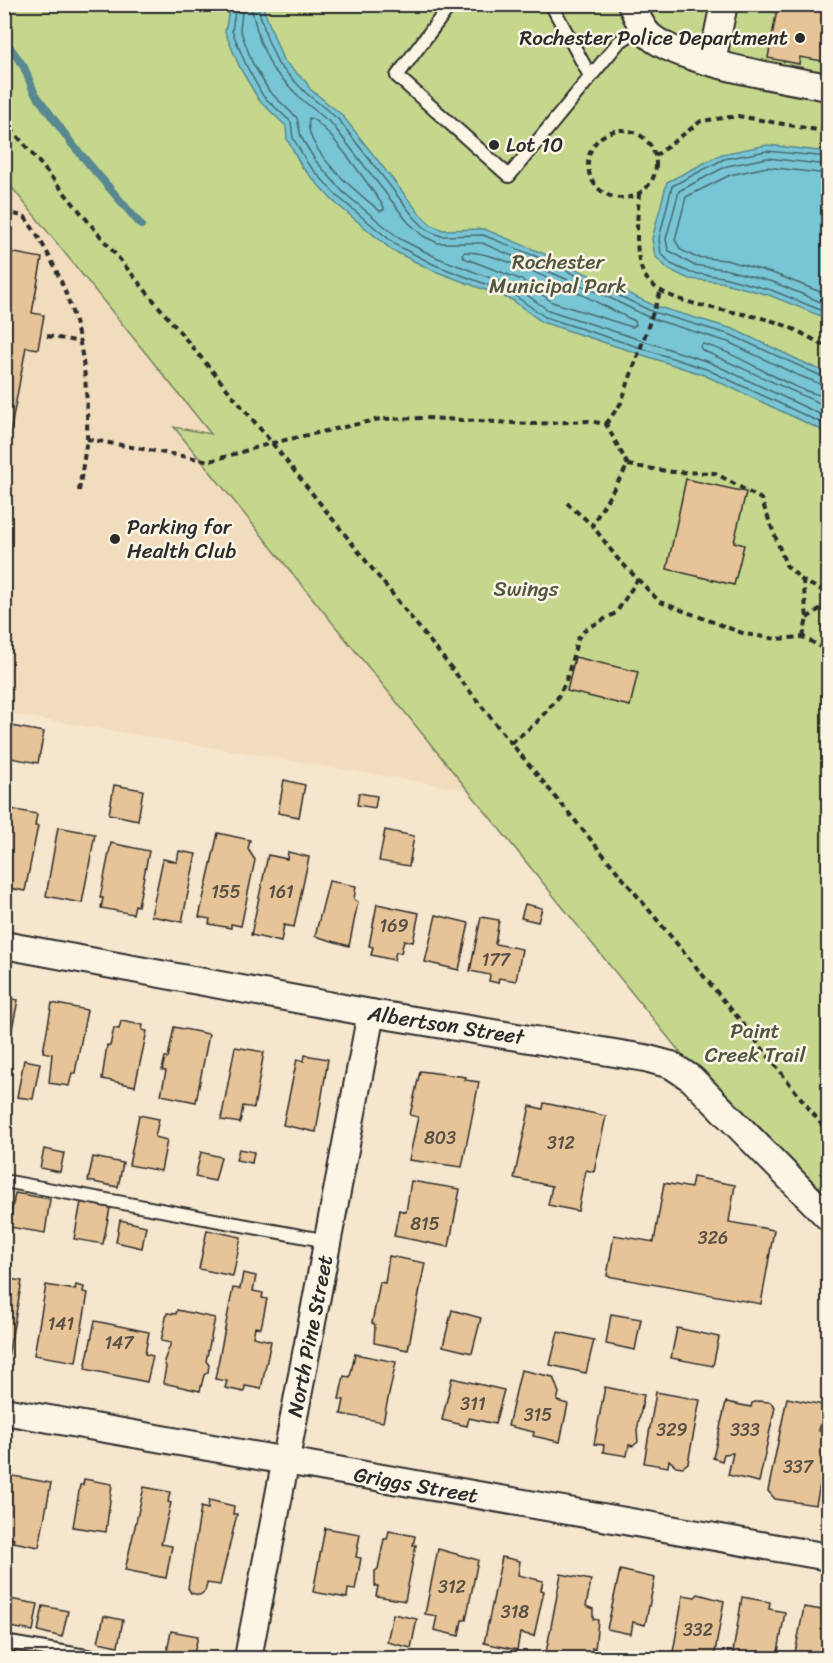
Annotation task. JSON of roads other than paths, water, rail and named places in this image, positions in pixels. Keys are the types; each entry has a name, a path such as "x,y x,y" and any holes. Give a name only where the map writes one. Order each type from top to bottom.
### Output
{"street":[{"path":"712,62 724,4"},
{"path":"637,16 650,36 668,48 712,62 828,87"},
{"name":"Albertson Street","path":"4,945 371,1013 645,1058 671,1065 692,1079 828,1217"},
{"name":"North Pine Street","path":"248,1659 371,1013"},
{"name":"Griggs Street","path":"4,1411 828,1557"}],"lane":[{"path":"450,4 397,76 509,176 619,42 637,16"},
{"path":"551,4 590,75"},
{"path":"4,1181 328,1241"},
{"path":"4,1642 98,1659"}],"water":[{"path":"230,5 262,5 283,60 306,82 310,89 342,115 431,225 443,230 484,229 542,253 655,306 733,329 828,374 828,433 704,375 542,322 512,300 432,270 392,250 333,201 302,167 287,139 286,126 259,100 240,68 225,32"},
{"path":"767,145 828,152 828,319 769,295 721,282 689,279 668,269 655,256 652,239 667,182 722,154"}],"waterway":[{"path":"4,39 24,67 34,92 72,144 141,225"}],"place":[{"name":"Rochester Police Department","path":"800,38"},
{"name":"Lot 10","path":"494,145"},
{"name":"Parking for Health Club","path":"115,539"}],"park label":[{"name":"Rochester Municipal Park","path":"558,274"},
{"name":"Swings","path":"526,589"},
{"name":"Paint Creek Trail","path":"755,1043"}]}
